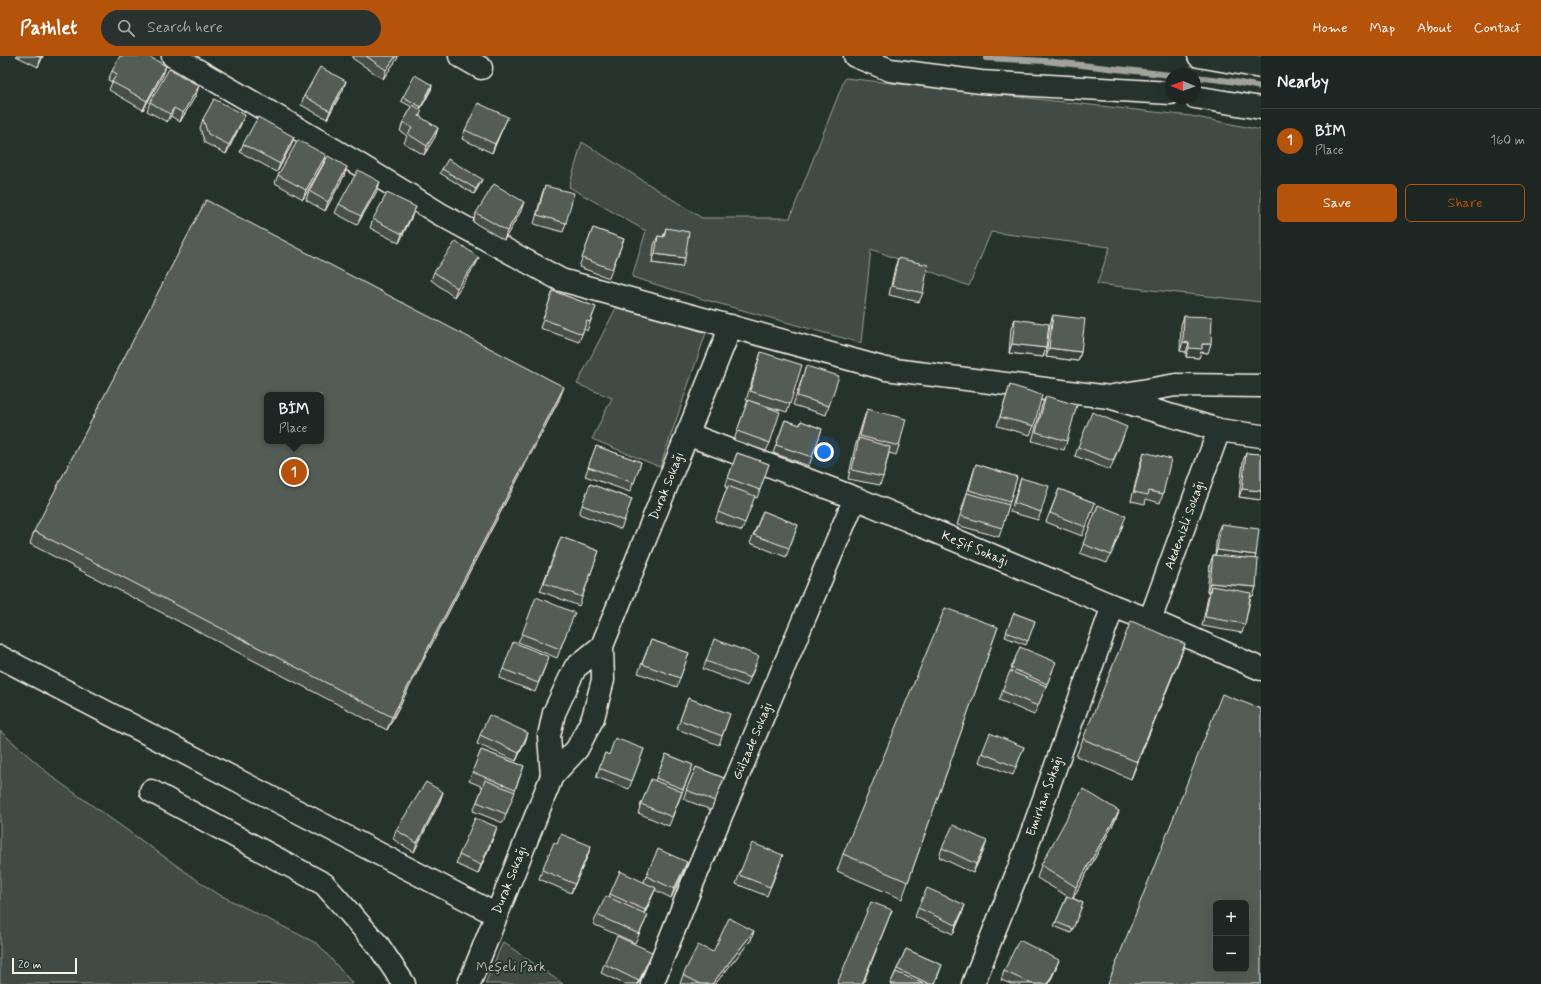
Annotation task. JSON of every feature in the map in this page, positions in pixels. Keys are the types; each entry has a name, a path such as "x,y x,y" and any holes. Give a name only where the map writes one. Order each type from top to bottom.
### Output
{"street":[{"path":"173,56 355,162 440,214 561,280 886,369 1109,397 1219,430 1261,436"},
{"path":"460,56 481,68"},
{"path":"855,56 890,70 981,82 1165,93"},
{"path":"1199,56 1261,67"},
{"path":"1201,98 1261,108"},
{"name":"Durak Sokağı","path":"469,984 552,776 577,749 593,718 603,680 602,646 731,326"},
{"path":"1109,397 1176,385 1261,386"},
{"name":"Akdenizli Sokağı","path":"1150,620 1219,430"},
{"name":"Keşif Sokağı","path":"687,434 855,498 1113,606 1150,620 1261,669"},
{"name":"Gülzade Sokağı","path":"652,984 693,882 855,498"},
{"name":"Emirhan Sokağı","path":"973,984 1020,866 1113,606"},
{"name":"Durak Sokağı","path":"552,776 549,736 554,712 575,668 602,646"},
{"path":"0,657 497,915"},
{"path":"151,791 324,884 378,945 404,984"}],"green space":[{"path":"845,78 1191,116 1261,130 1261,302 1097,284 1110,247 991,232 969,286 871,249 861,343 706,300 632,277 646,231 569,187 582,142 702,218 790,218"},
{"path":"618,304 706,333 660,467 592,439 612,398 577,384"},
{"path":"0,731 55,779 214,892 318,944 353,984 0,984"},
{"name":"Meşeli Park","path":"503,942 563,984 485,984"}],"building":[{"path":"120,56 148,56 166,66 147,101 112,82 117,74 112,71"},
{"path":"366,56 396,56 386,70"},
{"path":"320,67 346,81 330,111 304,96"},
{"path":"169,69 199,86 183,113 174,108 170,114 150,102"},
{"path":"415,75 432,85 421,107 403,97"},
{"path":"214,99 245,115 229,145 208,134 203,119"},
{"path":"478,103 508,117 495,144 465,130"},
{"path":"413,105 422,111 419,116 438,128 427,146 408,134 412,128 403,122"},
{"path":"258,117 294,137 280,164 243,144"},
{"path":"298,140 326,155 306,190 278,175"},
{"path":"328,156 347,167 328,202 309,191"},
{"path":"448,159 482,179 476,189 442,169"},
{"path":"358,170 380,182 361,216 339,204"},
{"path":"494,184 524,202 507,231 476,213"},
{"path":"545,186 574,193 566,223 537,215"},
{"path":"387,193 416,207 402,234 373,219"},
{"path":"206,200 564,387 392,717 34,531"},
{"path":"593,228 624,239 612,269 582,258"},
{"path":"666,228 689,232 685,258 655,254 658,236 664,237"},
{"path":"456,241 479,258 457,288 434,272"},
{"path":"898,258 928,265 923,293 892,286"},
{"path":"553,291 596,307 590,322 587,321 582,334 543,319"},
{"path":"1053,315 1085,319 1081,352 1049,348"},
{"path":"1184,316 1212,317 1211,344 1202,344 1202,349 1189,348 1189,343 1183,342"},
{"path":"1015,319 1049,324 1046,348 1012,344"},
{"path":"761,352 802,365 790,404 750,391"},
{"path":"806,366 839,376 829,406 797,396"},
{"path":"1010,385 1042,395 1034,426 1000,417"},
{"path":"1046,396 1077,405 1067,441 1036,432"},
{"path":"748,400 780,412 770,443 737,431"},
{"path":"867,409 906,419 899,446 860,436"},
{"path":"1092,412 1127,427 1113,461 1078,447"},
{"path":"785,420 800,425 801,421 822,429 812,457 776,445"},
{"path":"859,438 890,447 883,477 852,470"},
{"path":"596,446 641,462 634,483 588,467"},
{"path":"1144,452 1171,459 1163,494 1149,491 1148,495 1134,492"},
{"path":"737,453 769,464 760,490 728,478"},
{"path":"1246,453 1261,454 1261,491 1242,489"},
{"path":"976,464 1017,477 1010,502 969,490"},
{"path":"1021,478 1049,486 1041,512 1014,503"},
{"path":"590,484 632,499 624,521 582,505"},
{"path":"728,486 755,496 745,523 718,512"},
{"path":"1059,489 1095,503 1086,527 1050,513"},
{"path":"967,493 1009,505 1002,528 961,516"},
{"path":"1098,505 1126,516 1111,555 1083,544"},
{"path":"763,511 798,525 789,548 754,535"},
{"path":"1221,524 1259,529 1256,555 1217,550"},
{"path":"561,537 599,551 582,597 544,583"},
{"path":"1213,555 1258,559 1256,587 1210,583"},
{"path":"1211,586 1251,593 1245,624 1205,617"},
{"path":"536,597 575,613 560,649 522,634"},
{"path":"945,608 998,627 908,882 843,854"},
{"path":"1014,613 1035,621 1028,641 1006,632"},
{"path":"1131,621 1185,644 1137,762 1083,739"},
{"path":"714,639 759,656 750,678 706,661"},
{"path":"651,640 689,653 680,678 642,664"},
{"path":"513,642 549,657 538,683 503,669"},
{"path":"1020,647 1056,662 1047,684 1011,668"},
{"path":"1010,671 1046,686 1038,706 1002,691"},
{"path":"1222,694 1261,709 1261,984 1108,984"},
{"path":"688,698 730,714 722,736 680,720"},
{"path":"489,715 528,733 519,753 480,735"},
{"path":"990,733 1024,747 1016,767 982,753"},
{"path":"615,738 644,749 632,781 599,768 605,753 609,755"},
{"path":"481,750 524,766 515,789 472,772"},
{"path":"666,754 693,765 683,789 656,778"},
{"path":"696,767 724,778 715,801 686,790"},
{"path":"651,779 682,792 672,817 641,804"},
{"path":"485,780 515,792 506,814 477,802"},
{"path":"426,782 443,792 417,843 396,830"},
{"path":"1083,789 1119,811 1076,887 1041,865"},
{"path":"475,818 497,827 481,865 459,855"},
{"path":"953,825 987,841 976,864 942,848"},
{"path":"561,834 591,846 575,884 542,870 554,842 557,844"},
{"path":"752,843 783,855 770,887 739,875"},
{"path":"658,849 687,862 674,889 646,876"},
{"path":"620,871 656,888 645,910 610,894"},
{"path":"927,888 965,905 956,925 918,908"},
{"path":"606,896 648,915 639,934 597,915"},
{"path":"1067,896 1083,903 1073,929 1056,922"},
{"path":"871,902 892,910 862,984 837,984"},
{"path":"729,918 754,931 712,984 701,984 683,975 698,945 713,952"},
{"path":"617,936 652,952 639,981 604,964"},
{"path":"1019,940 1059,960 1048,984 1032,984 1004,971"},
{"path":"906,949 942,965 934,984 930,984 897,969"},
{"path":"896,972 924,984 890,984"}],"waterway":[{"path":"986,58 1045,61 1165,74"},
{"path":"1201,78 1261,87"}],"place":[{"name":"BİM","path":"294,472"}]}
